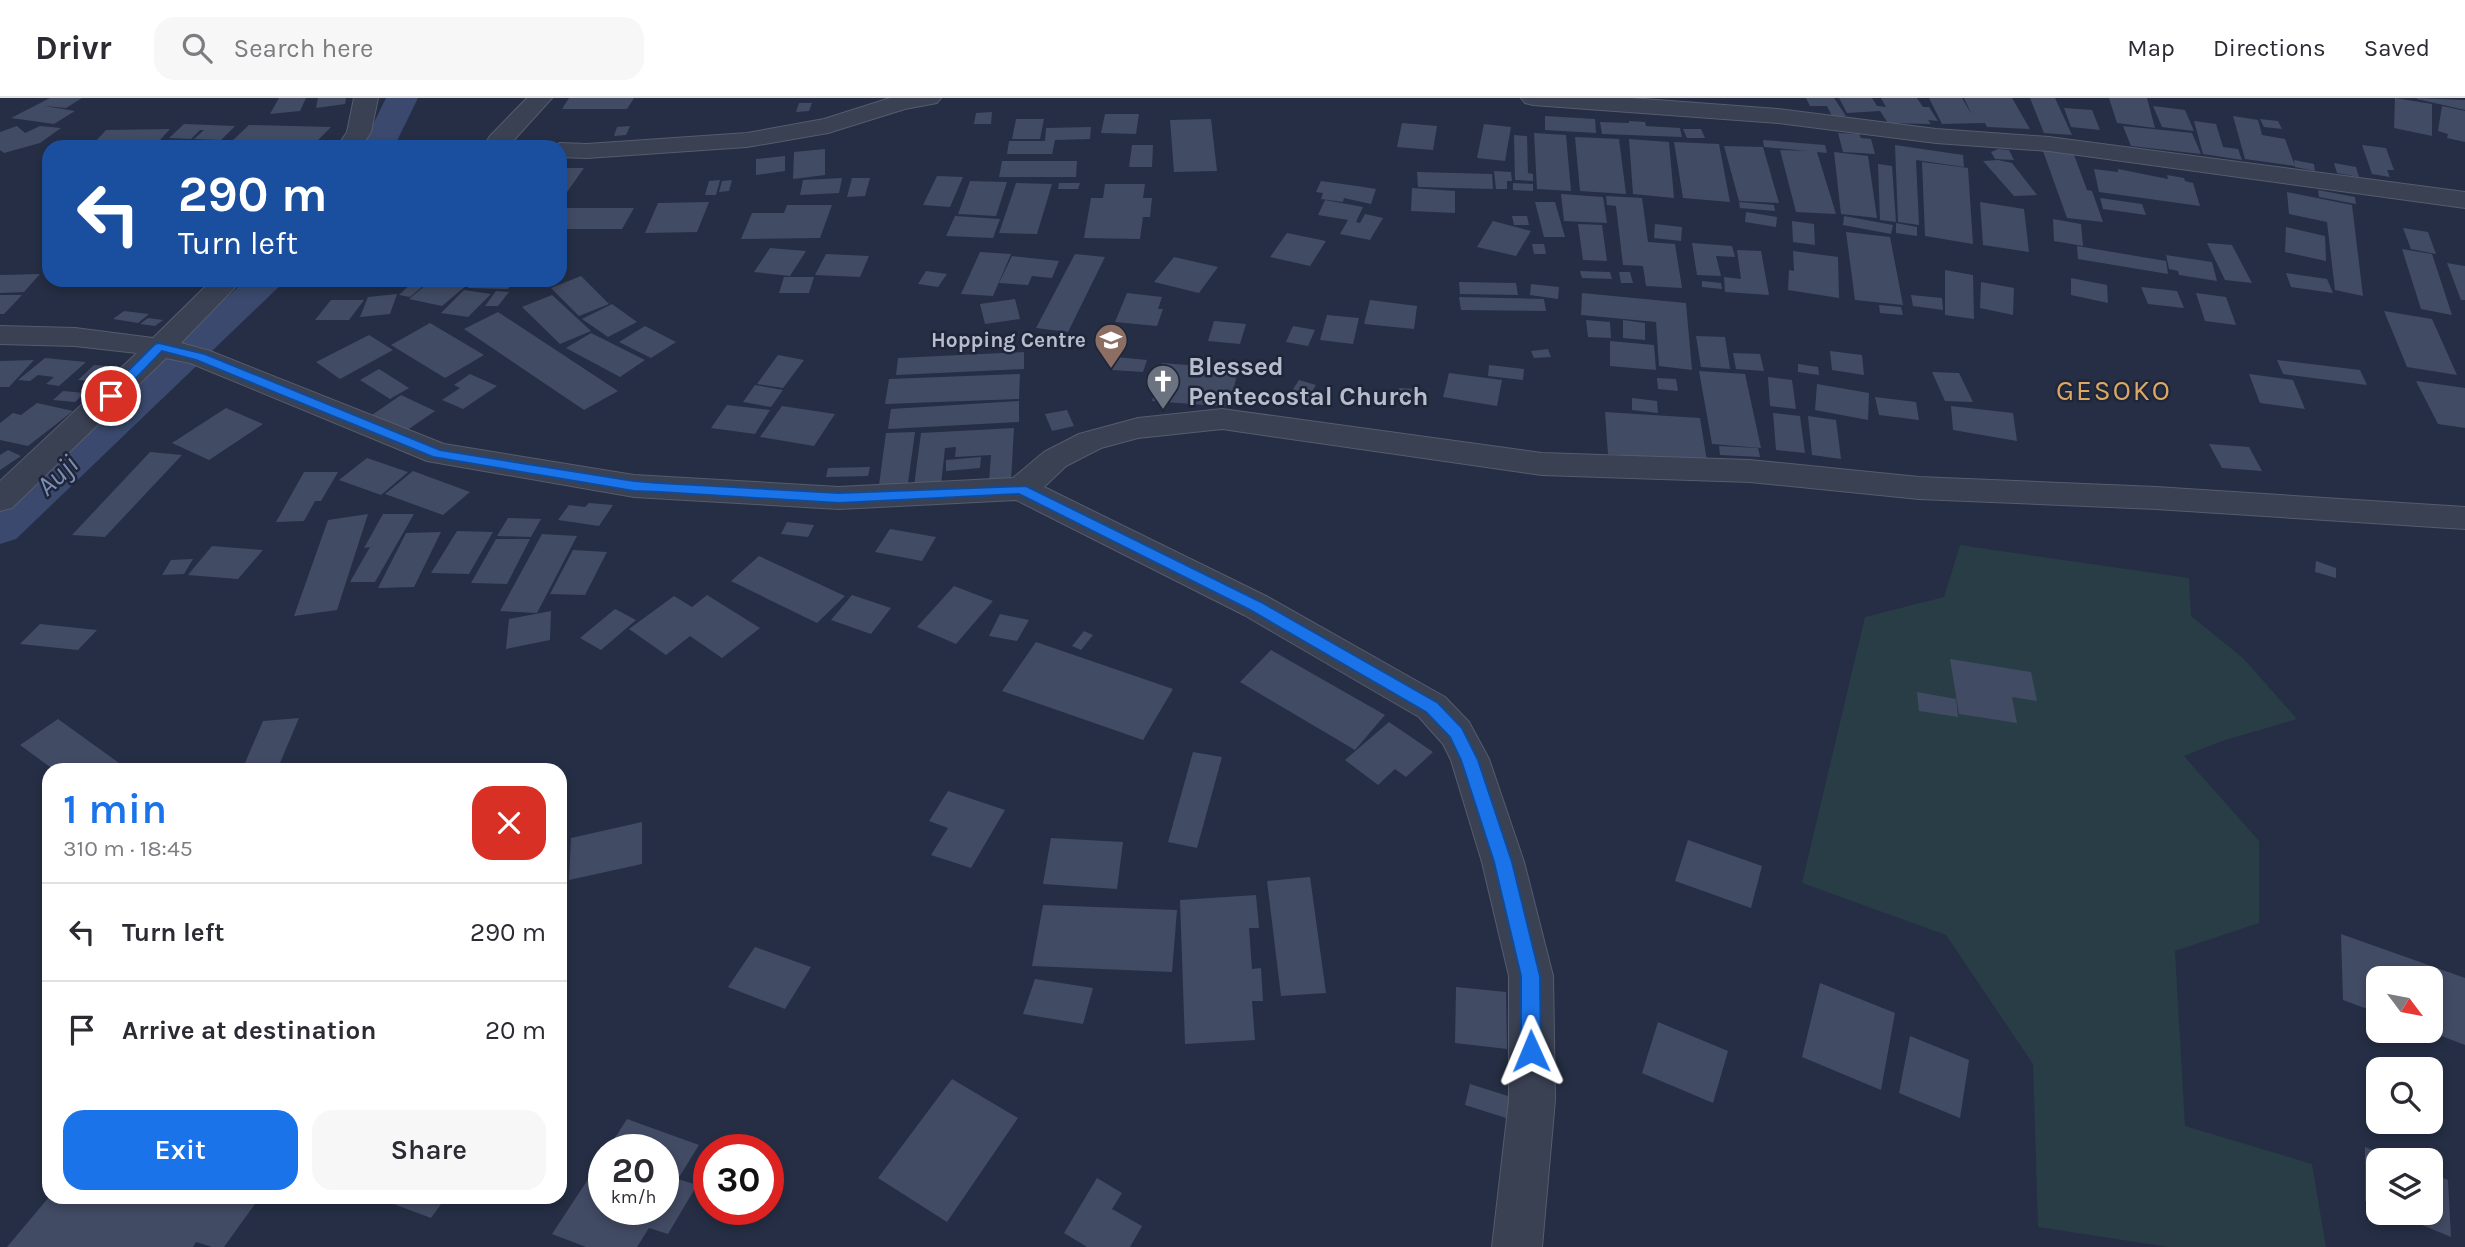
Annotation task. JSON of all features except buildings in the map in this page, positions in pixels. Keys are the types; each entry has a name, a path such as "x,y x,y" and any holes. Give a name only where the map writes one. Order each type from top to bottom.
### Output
{"street":[{"path":"354,140 359,132 366,98"},
{"path":"500,140 540,98"},
{"path":"567,150 747,140 828,126 901,102 929,98"},
{"path":"1533,98 1779,116 1937,136 2049,145 2465,200"},
{"path":"0,500 163,348 221,287"},
{"path":"0,335 26,334 163,348 200,357 438,454 634,486 839,498 1021,489 1256,606 1432,707 1456,733 1470,760 1503,862 1531,976 1532,1100 1517,1247"},
{"path":"1021,489 1055,459 1090,441 1138,428 1222,419 1542,464 1749,471 1919,488 2183,500 2465,518"}],"shaded area":[{"path":"1960,545 2189,578 2191,616 2243,658 2297,719 2222,741 2184,756 2259,841 2259,923 2175,951 2185,1126 2312,1164 2326,1247 2168,1247 2038,1227 2033,1064 1946,935 1802,883 1865,617 1944,597"}],"waterway":[{"name":"Auji","path":"381,140 402,98"},
{"name":"Auji","path":"0,528 260,287"}],"place":[{"name":"Hopping Centre","path":"1111,370"},
{"name":"Blessed Pentecostal Church","path":"1163,411"}],"district":[{"name":"GESOKO","path":"2114,390"}],"route":[{"path":"111,396 159,347 200,357 438,454 634,486 839,498 1021,489 1256,606 1432,707 1456,733 1470,760 1503,862 1531,976 1531,1051"}]}
